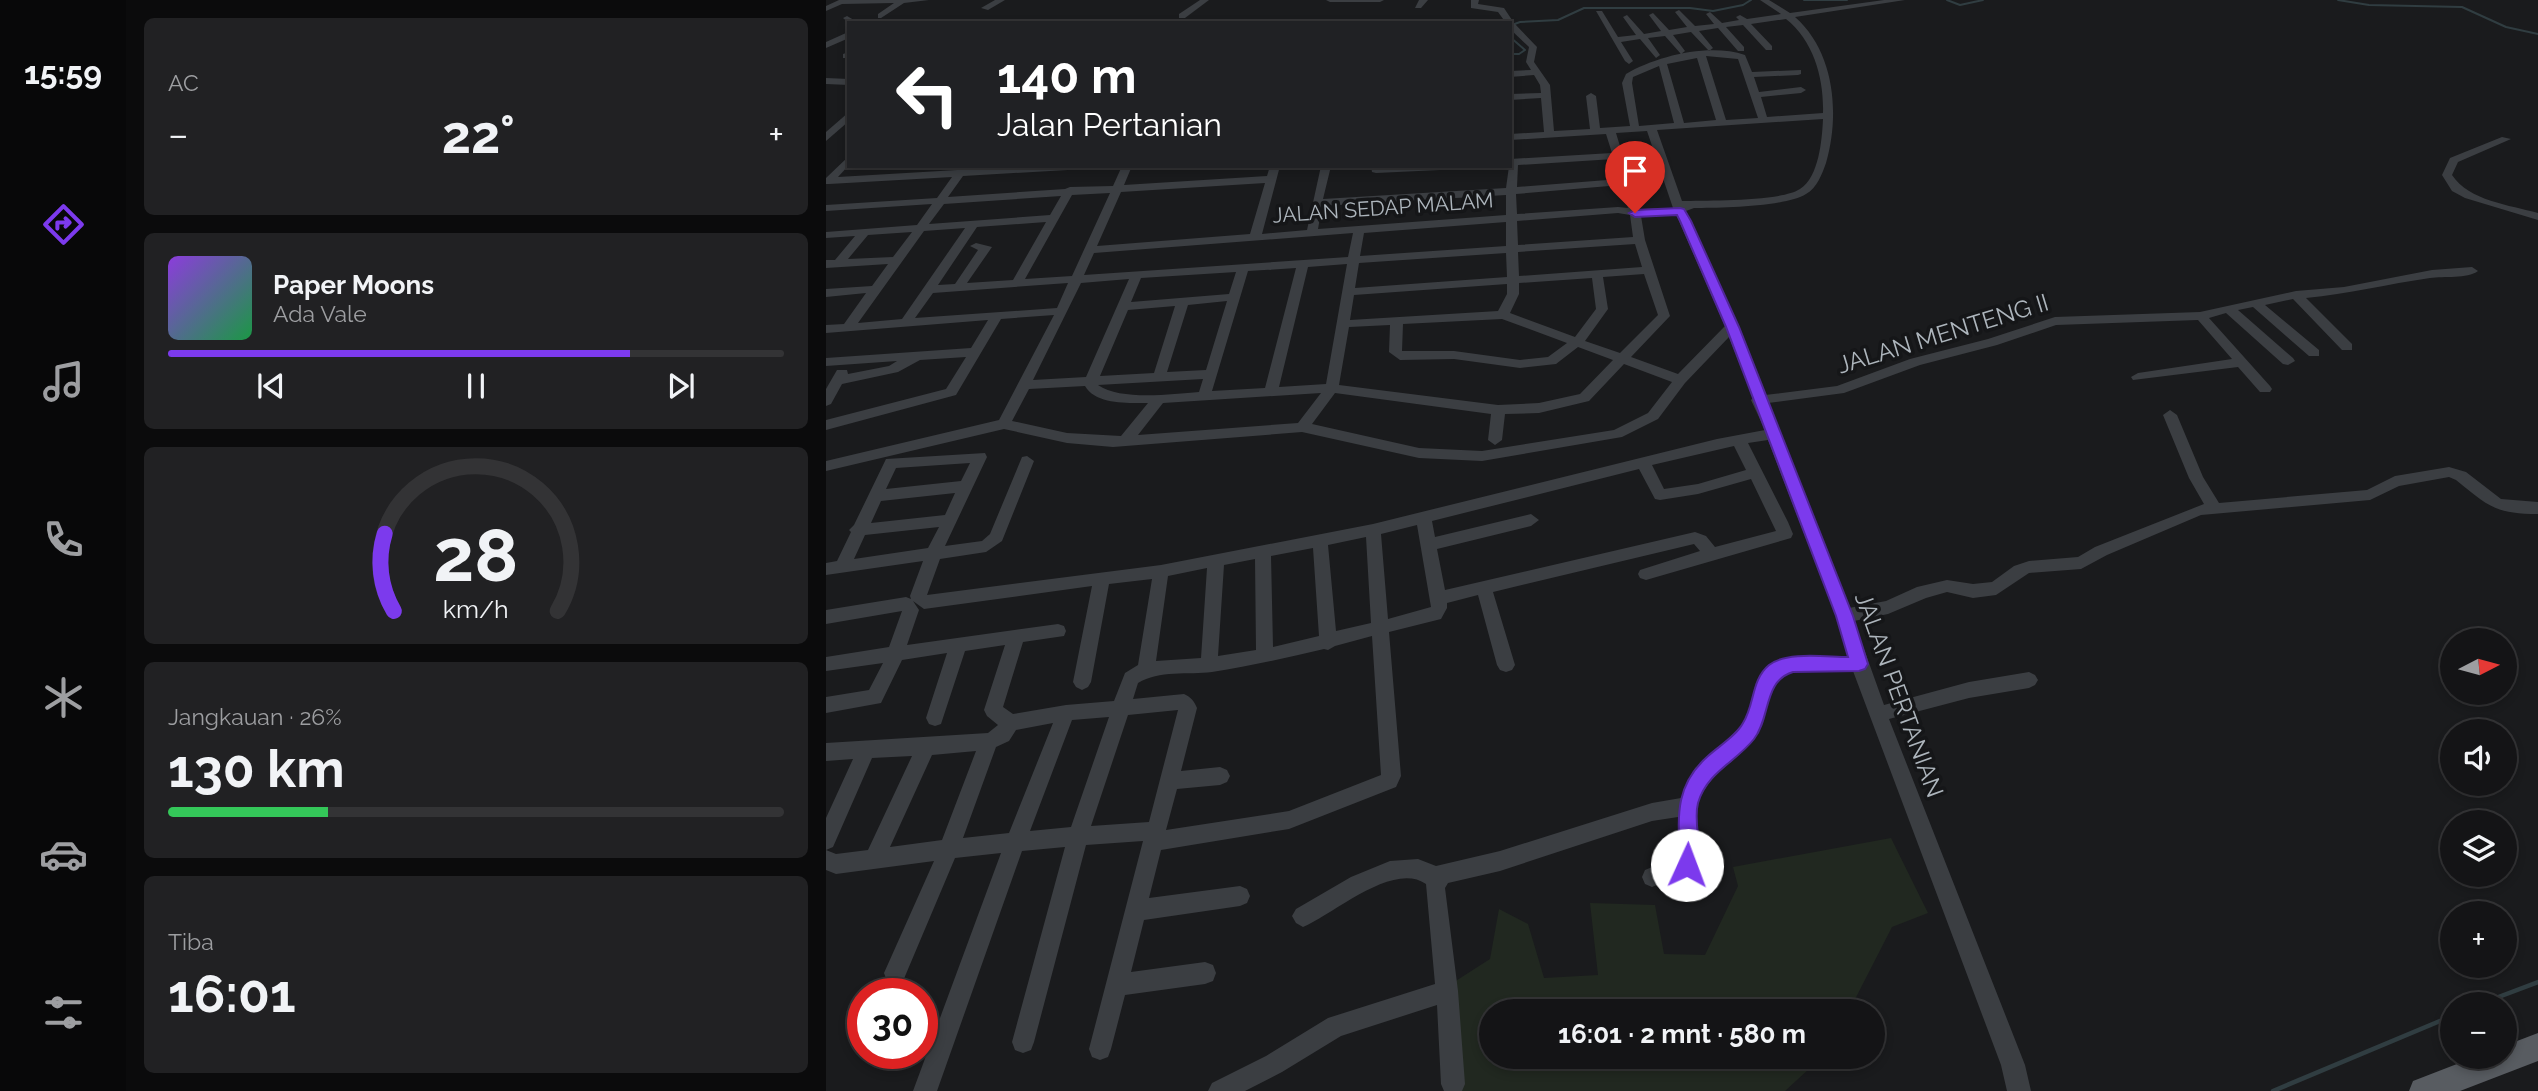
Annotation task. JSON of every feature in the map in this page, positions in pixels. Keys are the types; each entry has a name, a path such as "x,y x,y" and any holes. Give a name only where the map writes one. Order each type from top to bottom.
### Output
{"main road":[{"path":"2423,1091 2538,1047"}],"street":[{"path":"826,7 841,3 925,0"},
{"path":"985,8 1001,0"},
{"path":"1182,16 1205,0"},
{"path":"1330,0 1380,0"},
{"path":"1475,0 1474,6 1497,8 1508,21"},
{"path":"1512,136 1828,116 1826,82 1803,30 1764,0"},
{"path":"1616,40 1901,0"},
{"path":"2365,0 2379,0"},
{"path":"881,16 901,2"},
{"path":"1679,12 1693,29 1705,52 1722,124"},
{"path":"1737,12 1769,48"},
{"path":"1599,13 1629,61"},
{"path":"1710,13 1739,51 1764,121"},
{"path":"1653,15 1681,51"},
{"path":"1627,17 1659,58 1680,126"},
{"path":"1512,26 1531,44 1530,62 1538,72 1547,95 1549,134"},
{"path":"1635,129 1627,80 1642,67 1659,58 1739,51"},
{"path":"1512,74 1538,72"},
{"path":"1749,75 1798,72"},
{"path":"826,81 847,82"},
{"path":"1755,96 1801,90"},
{"path":"1785,92 1789,119"},
{"path":"1512,97 1547,95"},
{"path":"1591,96 1595,131"},
{"name":"JALAN SEDAP MALAM","path":"1089,250 1788,198 1807,190 1817,172 1825,143 1828,116"},
{"path":"826,138 847,117"},
{"name":"JALAN PERTANIAN","path":"1651,128 1732,327 1758,400 1844,616 1859,664 2013,1065 2019,1091"},
{"path":"1137,275 1091,381 1091,387 1097,392 1159,399 1332,388 1498,410 1539,408 1584,398 1664,316 1639,240 1633,209 1610,130"},
{"path":"2506,139 2454,160 2447,175 2456,189 2469,196 2538,217"},
{"path":"1512,162 1618,156"},
{"path":"827,181 847,161"},
{"path":"827,181 1008,168"},
{"path":"1004,424 1062,312 1126,168"},
{"path":"1255,238 1275,168"},
{"path":"1312,233 1326,168"},
{"path":"1368,200 1376,168"},
{"path":"1503,315 1513,294 1514,280 1512,168"},
{"path":"848,327 962,170"},
{"path":"826,208 1070,190 1116,190 1272,179"},
{"path":"1317,203 1625,182"},
{"path":"1017,283 1070,190"},
{"path":"826,235 1053,218"},
{"path":"906,323 973,224"},
{"path":"1302,427 1332,388 1359,229"},
{"path":"833,264 865,232"},
{"path":"931,289 1639,240"},
{"path":"958,288 986,247 976,246"},
{"path":"833,264 896,260"},
{"path":"1271,390 1303,264"},
{"path":"1204,396 1243,268"},
{"path":"1348,292 1650,270"},
{"name":"JALAN MENTENG II","path":"1758,400 1839,390 1915,362 1992,342 2055,321 2201,316 2296,295 2344,290 2432,274 2472,271"},
{"path":"1397,319 1395,352 1400,356 1454,355 1530,364 1550,361 1578,341 1602,309 1597,274"},
{"path":"826,293 874,289"},
{"path":"2296,295 2347,346"},
{"path":"1121,307 1235,297"},
{"path":"1159,377 1183,302"},
{"path":"2256,303 2314,353"},
{"path":"2228,308 2288,361"},
{"path":"826,328 1062,312"},
{"path":"1342,324 1503,315 1680,380"},
{"path":"826,425 944,395 956,387 997,316"},
{"path":"2201,316 2265,388"},
{"path":"826,466 1004,424 1067,438 1125,441 1302,427 1419,453 1482,456 1617,434 1653,416 1680,380 1732,327"},
{"path":"826,362 977,352"},
{"path":"837,381 893,369 909,362 916,355"},
{"path":"826,401 849,359"},
{"path":"2138,377 2241,362"},
{"path":"1023,385 1211,374"},
{"path":"1125,441 1159,399"},
{"path":"1495,440 1498,410"},
{"path":"2170,415 2196,478 2215,509"},
{"path":"826,617 1161,571 1320,541 1423,519 1643,463 1772,434"},
{"path":"1646,574 1785,534 1780,518 1739,440"},
{"path":"826,705 872,698 878,693 933,555 980,457 891,463 876,496 834,568"},
{"path":"834,568 986,546 996,537 1027,461"},
{"path":"1643,463 1660,495 1698,489 1754,473"},
{"path":"1844,616 1888,607 1923,592 1947,586 1973,591 1996,587 2020,570 2081,563 2184,515 2215,509 2370,495 2395,481 2449,472 2461,477 2496,504 2514,508 2538,508"},
{"path":"876,496 966,486"},
{"path":"1023,1042 1078,836 1131,678 1146,669 1209,665 1265,656 1429,618 1439,608 1423,519"},
{"path":"857,530 949,520"},
{"path":"1429,545 1531,520"},
{"path":"826,860 836,864 1078,836 1154,836 1289,820 1385,783 1391,776 1373,530"},
{"path":"1438,598 1695,538 1712,554"},
{"path":"1320,541 1328,643"},
{"path":"1264,551 1265,656"},
{"path":"1209,665 1216,560"},
{"path":"1146,669 1161,571"},
{"path":"1082,682 1102,579"},
{"path":"1484,587 1506,665"},
{"path":"826,664 1058,631"},
{"path":"1010,723 993,710 1016,636"},
{"path":"935,718 958,646"},
{"path":"1652,877 1689,862 1688,806 1702,774 1748,733 1756,718 1765,683 1776,669 1793,665 1859,664"},
{"path":"1878,714 1969,690 2029,680"},
{"path":"826,752 989,741 1002,735 1010,723 1066,713 1184,702 1188,708 1100,1049"},
{"path":"925,1091 1014,844 1066,713"},
{"path":"895,973 949,849 989,741"},
{"path":"874,860 926,747"},
{"path":"826,839 867,749"},
{"path":"1169,780 1220,776"},
{"path":"1453,1084 1447,991 1435,887 1437,879 1442,874 1500,861 1652,812 1688,806"},
{"path":"1303,916 1344,892 1395,871 1420,869 1437,879"},
{"path":"1135,911 1240,897"},
{"path":"1116,985 1205,973"},
{"path":"1222,1090 1274,1064 1336,1026 1447,991"}],"shaded area":[{"path":"1891,838 1928,913 1892,927 1855,999 1479,999 1479,1069 1809,1069 1785,1091 1459,1091 1451,984 1490,959 1499,909 1528,924 1544,978 1598,975 1590,903 1655,905 1664,954 1705,955 1738,886 1733,867"}],"waterway":[{"path":"1512,25 1520,22 1558,20 1584,8 1690,8 1713,11 1743,5 1751,0"},
{"path":"1804,0 1847,0"},
{"path":"1947,0 1960,5 1983,0"},
{"path":"2338,0 2369,5 2462,7 2506,27 2538,34"},
{"path":"922,21 950,21"},
{"path":"1512,39 1525,50 1512,54"},
{"path":"2512,992 2538,982"},
{"path":"2273,1091 2440,1021"}],"route":[{"path":"1635,213 1680,211 1686,221 1732,327 1758,400 1844,616 1859,664 1793,665 1776,669 1765,683 1756,718 1748,733 1716,759 1694,788 1688,806 1690,860 1687,865"}]}
